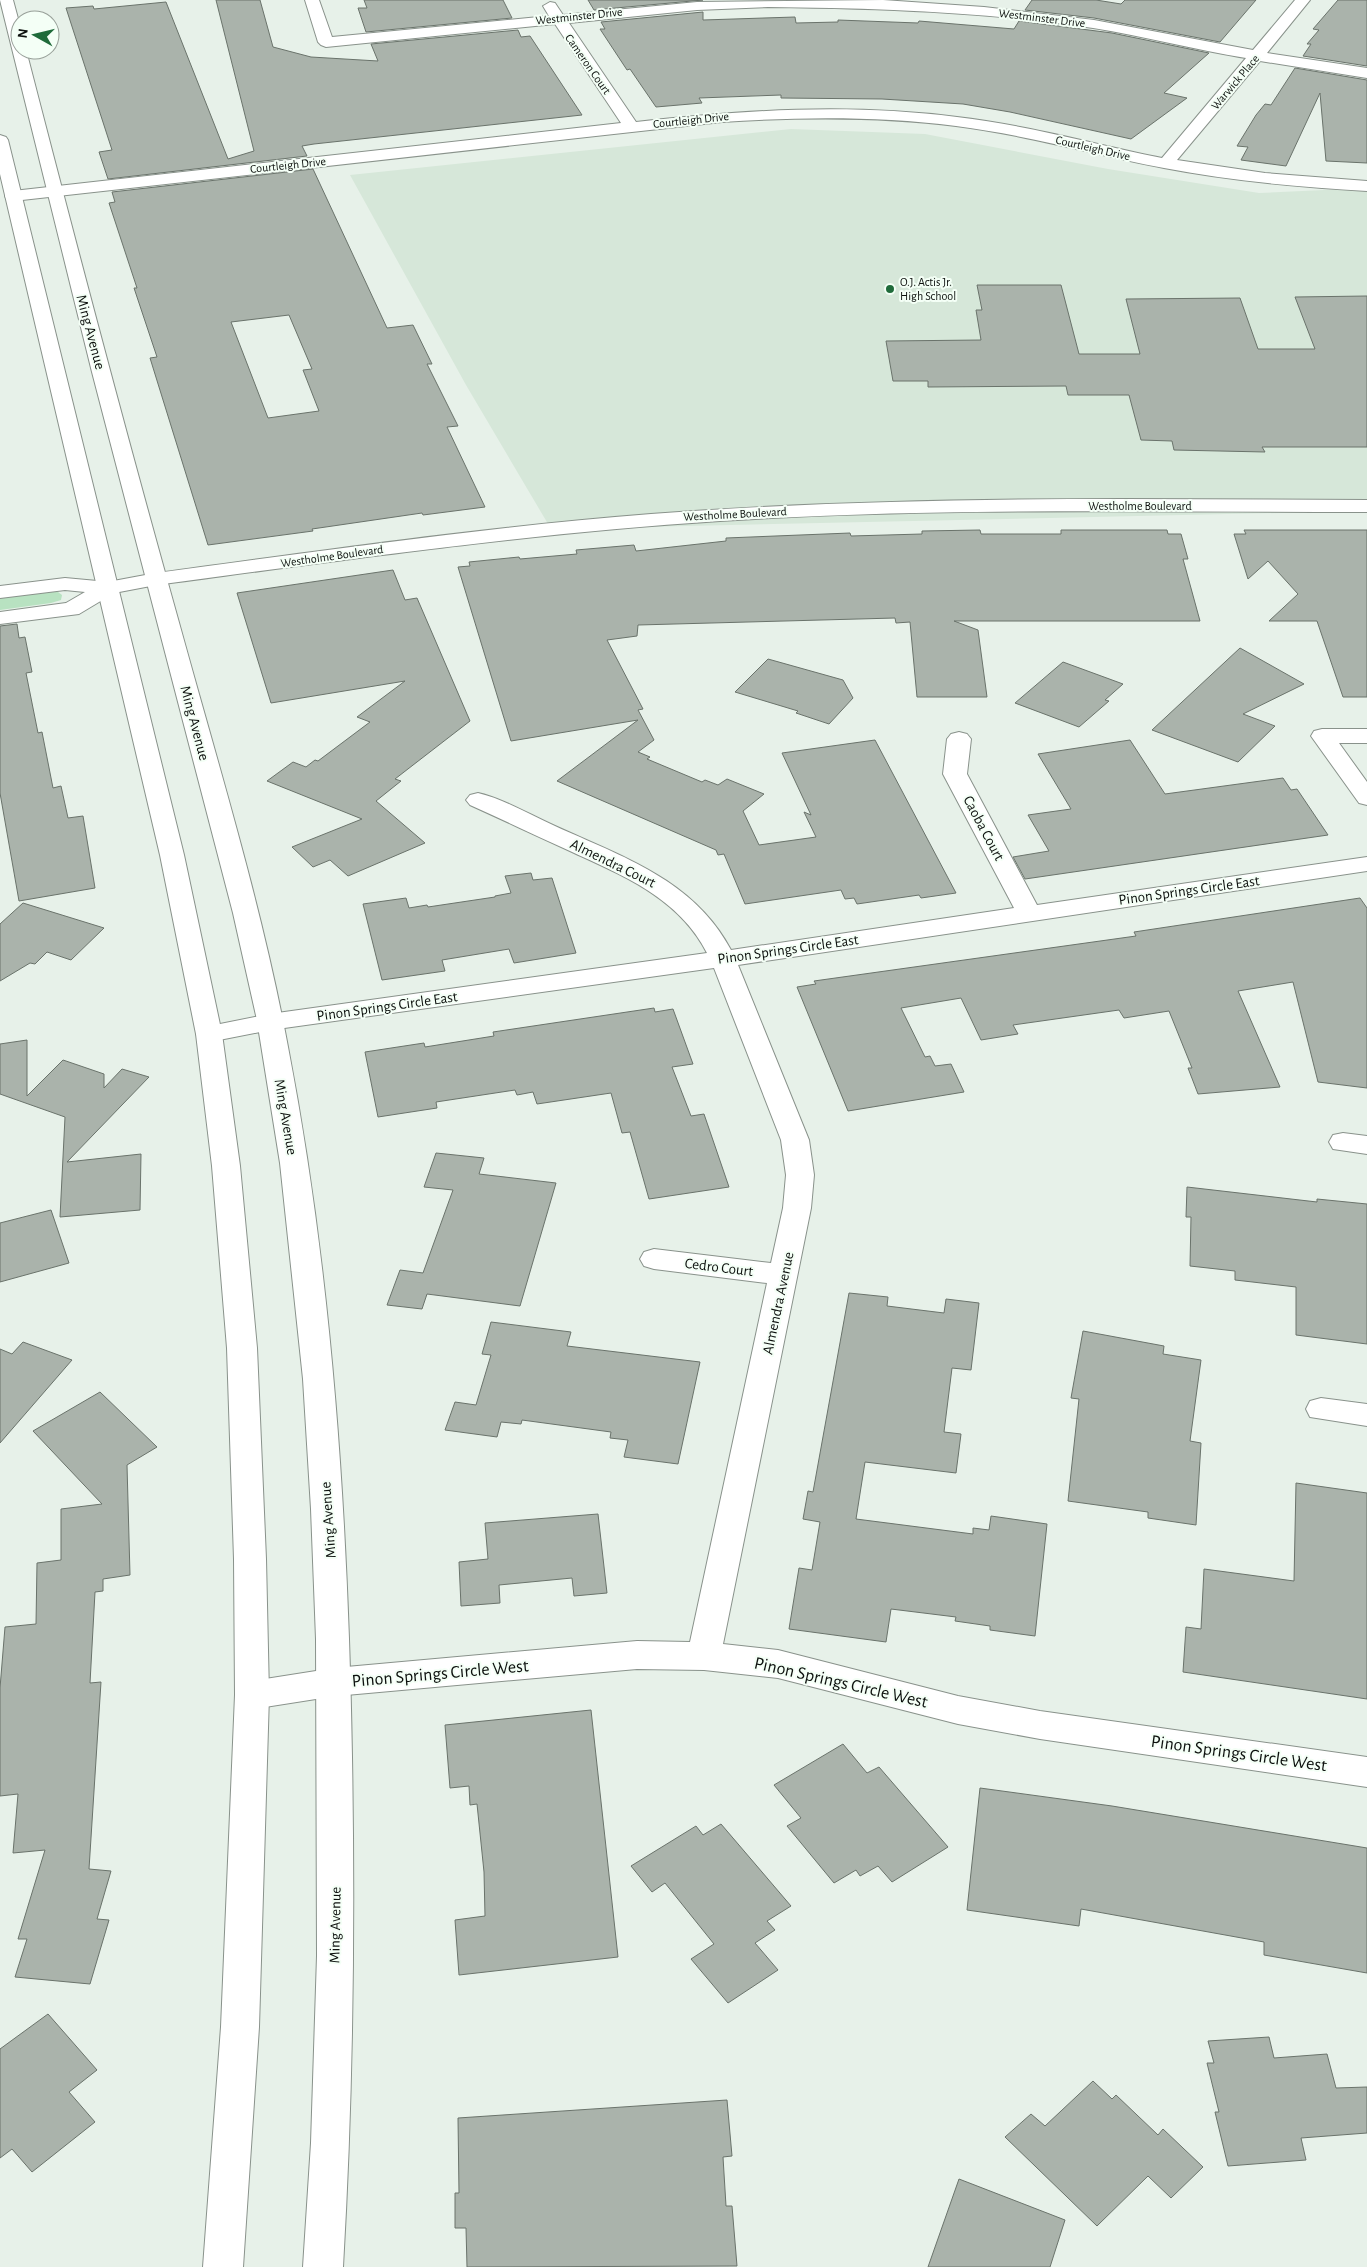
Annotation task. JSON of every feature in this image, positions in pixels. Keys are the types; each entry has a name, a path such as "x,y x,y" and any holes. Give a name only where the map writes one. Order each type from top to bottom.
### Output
{"street":[{"name":"Ming Avenue","path":"6,0 156,579 232,856 270,1022 295,1168 316,1350 330,1562 334,1682 335,1950 323,2267"},
{"name":"Westminster Drive","path":"312,0 326,42 556,18 767,1 987,5 1121,28 1256,56 1367,73"},
{"name":"Cameron Court","path":"547,0 556,18 631,127"},
{"name":"Warwick Place","path":"1166,164 1303,0"},
{"name":"Courtleigh Drive","path":"13,196 760,114 840,113 894,115 990,126 1166,164 1268,178 1367,186"},
{"path":"0,140 172,854 209,1034 226,1166 242,1348 250,1560 252,1695 240,2027 223,2267"},
{"name":"Westholme Boulevard","path":"0,592 65,584 108,588 156,579 490,535 721,514 942,506 1367,506"},
{"name":"Westholme Boulevard","path":"0,618 71,609 108,588"},
{"path":"1367,736 1322,736 1367,798"},
{"name":"Caoba Court","path":"959,739 955,774 1029,914"},
{"name":"Almendra Court","path":"478,800 636,872 669,892 692,913 711,936 723,959"},
{"name":"Pinon Springs Circle East","path":"209,1034 270,1022 723,959 1367,864"},
{"name":"Almendra Avenue","path":"704,1656 798,1208 800,1175 795,1140 723,959"},
{"name":"Cedro Court","path":"654,1259 784,1275"},
{"path":"1321,1409 1367,1415"},
{"name":"Pinon Springs Circle West","path":"252,1695 334,1682 638,1655 704,1656 778,1664 958,1710 1040,1725 1367,1772"}],"shaded area":[{"name":"O.J. Actis Jr. High School","path":"791,129 925,134 1108,169 1259,193 1367,188 1367,511 551,529 466,385 350,175"}],"green space":[{"path":"58,592 62,595 61,600 0,610 0,597"}],"building":[{"path":"216,0 260,0 273,47 311,57 378,61 371,44 518,30 521,37 530,36 582,115 314,144 302,146 307,156 108,179 99,152 112,150 66,8 93,6 94,9 166,2 228,159 254,151"},
{"path":"364,0 503,0 512,18 366,32 358,8 367,8"},
{"path":"588,0 703,0 594,10"},
{"path":"1032,0 1096,0 1121,4 1125,0 1256,0 1220,42 1094,18 1025,10"},
{"path":"1338,0 1367,0 1367,66 1303,56 1311,44 1307,44 1319,30 1313,29"},
{"path":"703,12 703,20 795,17 796,23 838,22 838,20 918,23 919,21 1014,29 1019,21 1112,33 1209,53 1164,93 1187,98 1131,139 1010,112 963,104 882,99 781,98 781,95 699,98 702,103 656,107 630,69 627,70 600,29 605,29 601,22"},
{"path":"1295,68 1367,80 1367,163 1326,161 1320,93 1286,166 1241,160 1248,147 1237,146 1256,115 1265,104 1271,105"},
{"path":"313,169 387,328 413,325 432,364 427,364 458,426 447,427 485,507 423,515 422,513 312,529 313,531 208,545 150,358 157,357 109,203 115,202 112,192","holes":["289,315 312,369 303,370 319,411 268,418 231,322"]},
{"path":"977,285 1061,285 1079,354 1140,354 1126,299 1240,298 1258,349 1315,349 1295,297 1367,296 1367,447 1262,447 1265,452 1174,450 1172,441 1141,440 1129,395 1068,395 1066,386 928,387 928,381 893,381 886,341 981,340 976,310 982,310"},
{"path":"980,530 981,534 1061,534 1061,530 1167,530 1168,534 1181,534 1188,559 1183,559 1200,621 954,621 978,630 987,697 917,697 910,622 896,623 895,618 638,625 637,636 607,640 643,709 638,710 654,740 638,752 650,757 647,759 702,782 705,780 718,785 727,779 764,794 743,811 759,845 816,837 804,812 811,815 782,753 875,740 956,893 921,898 919,895 857,904 854,898 845,899 841,890 745,904 724,854 718,855 716,850 557,781 638,720 511,741 458,567 470,566 469,562 577,554 576,550 634,545 636,551 726,541 726,538 850,533 851,536 922,534 922,531"},
{"path":"1244,530 1367,530 1367,697 1343,697 1317,621 1269,621 1298,594 1268,561 1248,579 1234,534 1246,534"},
{"path":"393,570 405,600 417,598 470,721 395,779 401,781 376,801 425,843 348,876 330,860 313,867 292,847 362,819 267,781 293,762 306,767 315,760 318,761 370,722 357,717 405,681 271,703 237,593"},
{"path":"17,624 19,638 25,637 32,672 26,673 38,733 42,732 53,788 61,786 68,818 83,816 95,888 19,901 0,793 0,626"},
{"path":"1240,648 1304,684 1243,714 1275,726 1238,762 1152,730"},
{"path":"768,659 843,680 853,698 829,724 796,713 798,711 735,692"},
{"path":"1063,662 1123,684 1105,700 1109,701 1079,727 1015,703"},
{"path":"1130,740 1165,794 1283,778 1291,790 1297,789 1328,835 1025,879 1013,857 1049,851 1028,815 1071,809 1038,754"},
{"path":"531,873 533,880 552,878 576,953 514,963 509,949 442,960 445,971 382,980 363,904 406,898 409,908 427,905 428,907 495,897 511,893 505,876"},
{"path":"1360,898 1367,908 1367,1088 1318,1082 1293,982 1238,991 1280,1087 1198,1094 1188,1068 1192,1068 1169,1011 1124,1018 1119,1010 1013,1025 1018,1034 981,1040 961,998 901,1008 925,1057 930,1056 935,1066 951,1064 964,1092 848,1111 797,987 816,984 814,981 1136,936 1134,932"},
{"path":"23,903 104,928 71,960 47,952 35,964 30,963 0,981 0,924"},
{"path":"654,1008 655,1012 673,1009 693,1064 672,1067 691,1116 704,1114 729,1187 649,1199 630,1132 622,1133 611,1093 537,1104 533,1092 517,1095 515,1090 436,1102 437,1108 378,1117 365,1052 424,1043 425,1047 494,1036 493,1032"},
{"path":"27,1040 27,1096 63,1060 104,1074 104,1088 122,1069 149,1077 67,1162 141,1154 140,1210 60,1217 65,1117 0,1094 0,1044"},
{"path":"436,1153 484,1158 479,1174 556,1183 520,1306 427,1294 422,1309 387,1305 400,1270 423,1273 453,1190 424,1187"},
{"path":"1187,1187 1317,1202 1317,1199 1367,1204 1367,1344 1296,1335 1296,1287 1235,1280 1235,1271 1190,1266 1191,1217 1186,1217"},
{"path":"51,1210 69,1263 0,1282 0,1223"},
{"path":"849,1293 888,1297 887,1306 944,1313 946,1299 979,1303 971,1370 952,1368 944,1432 961,1434 956,1473 865,1462 856,1519 973,1534 973,1528 989,1530 991,1516 1047,1524 1035,1636 990,1630 990,1626 955,1621 956,1617 891,1609 886,1642 789,1629 799,1568 812,1570 820,1522 803,1519 808,1491 813,1492"},
{"path":"491,1322 571,1332 567,1346 700,1362 678,1464 624,1457 628,1440 610,1438 611,1432 522,1420 521,1424 501,1422 497,1437 445,1430 455,1402 476,1405 491,1355 482,1354"},
{"path":"1083,1331 1164,1346 1163,1354 1201,1360 1190,1441 1201,1443 1196,1525 1148,1518 1148,1512 1068,1501 1079,1399 1071,1398"},
{"path":"23,1342 72,1360 0,1443 0,1349 12,1354"},
{"path":"100,1392 157,1447 127,1465 130,1575 103,1579 103,1591 95,1592 90,1683 101,1682 89,1869 111,1871 97,1919 109,1920 90,1984 15,1977 27,1939 18,1939 45,1850 13,1853 18,1794 0,1796 0,1688 5,1627 36,1624 37,1563 61,1560 61,1509 102,1504 33,1431"},
{"path":"1296,1483 1367,1493 1367,1699 1183,1672 1186,1627 1201,1629 1204,1569 1294,1581"},
{"path":"598,1514 607,1593 574,1596 572,1578 499,1585 500,1603 461,1606 459,1562 488,1559 485,1523"},
{"path":"591,1710 618,1957 459,1975 455,1920 485,1916 484,1872 477,1804 470,1805 469,1786 450,1788 445,1725"},
{"path":"843,1744 867,1773 879,1767 948,1847 892,1882 878,1866 860,1876 856,1870 834,1883 787,1826 801,1818 774,1785"},
{"path":"980,1788 1112,1806 1367,1848 1367,1973 1264,1955 1264,1942 1081,1909 1079,1926 967,1910"},
{"path":"721,1824 791,1906 767,1921 775,1930 755,1943 778,1970 728,2003 691,1959 714,1944 665,1883 652,1892 631,1866 696,1826 703,1835"},
{"path":"48,2014 97,2070 69,2092 95,2122 32,2172 12,2149 0,2158 0,2049"},
{"path":"1269,2037 1274,2058 1327,2054 1336,2088 1367,2087 1367,2133 1301,2138 1306,2160 1228,2166 1215,2112 1219,2112 1207,2063 1214,2063 1208,2041"},
{"path":"1093,2081 1112,2099 1116,2095 1158,2135 1163,2129 1203,2167 1171,2198 1148,2176 1097,2226 1005,2137 1031,2114 1045,2126"},
{"path":"727,2100 732,2156 723,2157 726,2206 732,2206 737,2266 467,2267 466,2228 455,2228 455,2193 459,2193 458,2118"},
{"path":"959,2179 1065,2220 1050,2267 928,2267"}],"place":[{"name":"O.J. Actis Jr. High School","path":"890,289"}]}
